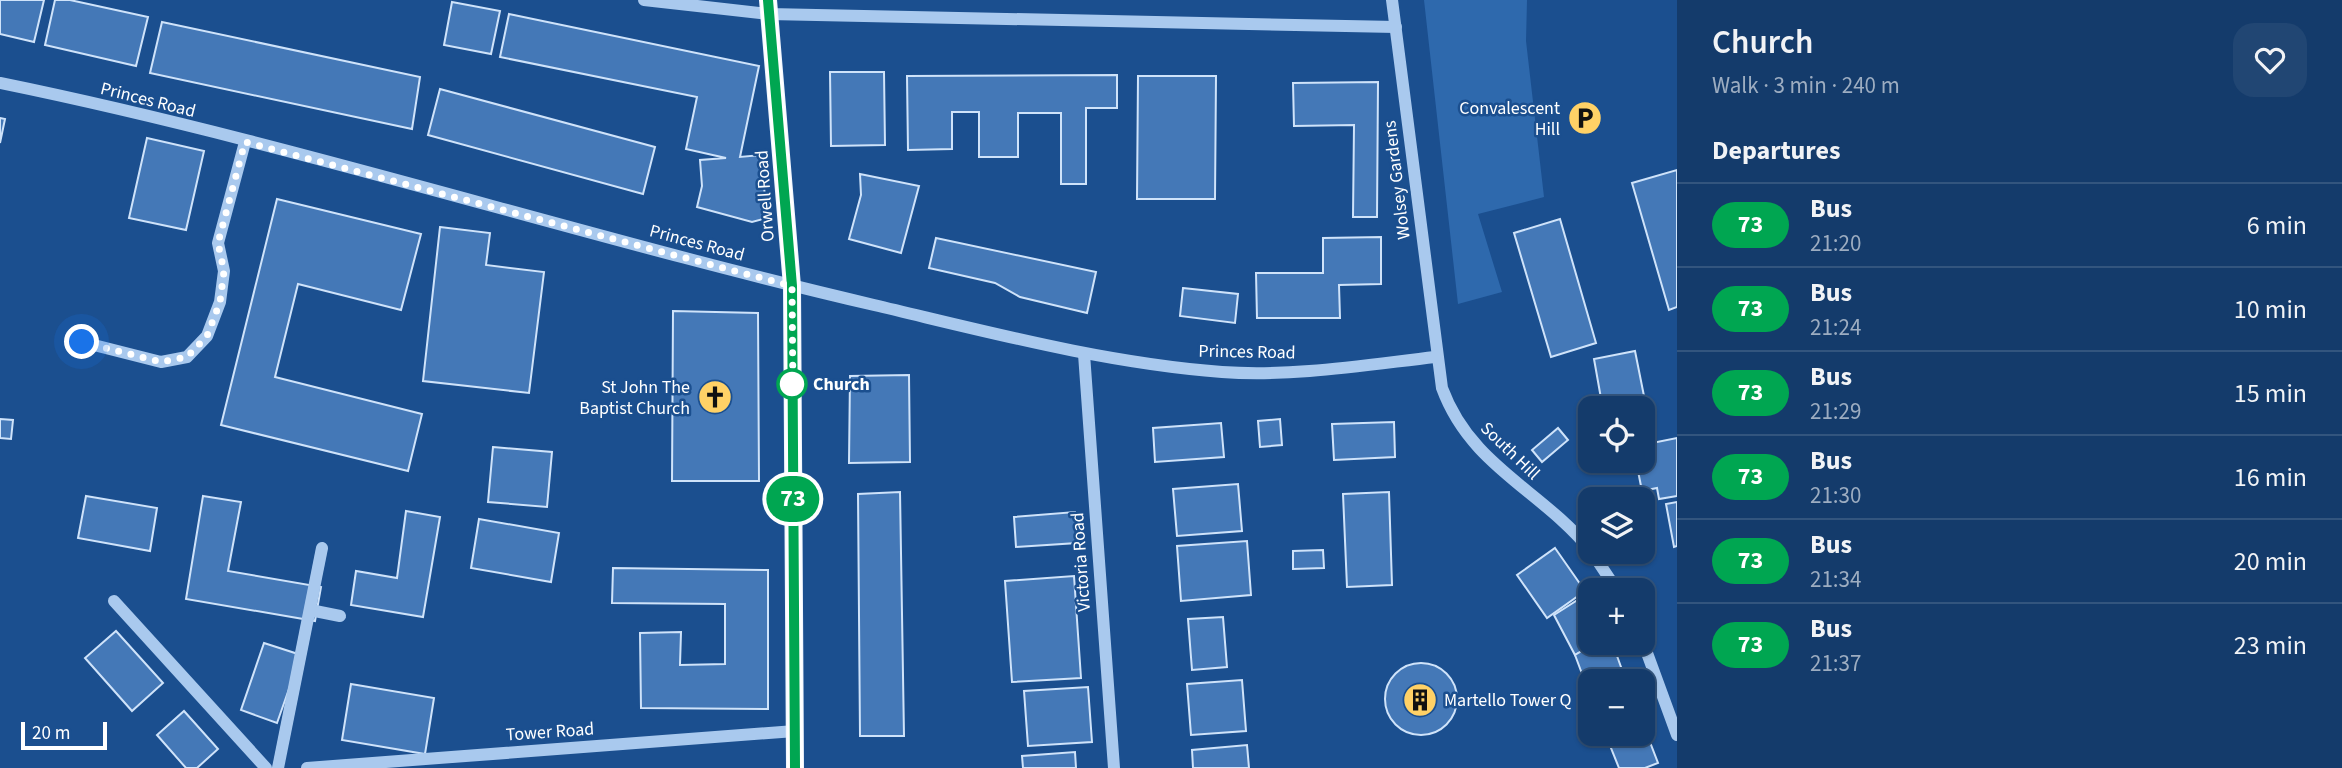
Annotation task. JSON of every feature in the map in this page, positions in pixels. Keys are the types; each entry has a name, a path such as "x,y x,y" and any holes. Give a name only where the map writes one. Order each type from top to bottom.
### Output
{"main road":[{"name":"Orwell Road","path":"769,7 792,286 795,768"}],"street":[{"path":"644,0 769,7 1396,27"},
{"name":"Wolsey Gardens","path":"1392,0 1435,357"},
{"name":"Princes Road","path":"0,83 245,142 792,286 1084,354 1223,372 1324,370 1435,357"},
{"path":"82,342 161,362 187,357 207,336 220,302 224,271 218,243 245,142"},
{"name":"Victoria Road","path":"1084,354 1114,768"},
{"name":"South Hill","path":"1435,357 1447,402 1475,445 1578,539"},
{"path":"278,768 322,548"},
{"path":"114,601 266,768"},
{"path":"310,610 340,616"},
{"path":"1648,655 1677,735"},
{"name":"Tower Road","path":"307,768 795,731"}],"shaded area":[{"path":"1424,0 1527,0 1526,41 1544,197 1478,214 1502,292 1458,304"}],"building":[{"path":"0,0 44,0 34,42 0,34"},
{"path":"55,0 70,0 148,17 136,66 45,45"},
{"path":"452,2 500,11 491,54 444,45"},
{"path":"509,14 759,66 740,157 761,155 767,218 752,222 697,207 702,186 700,160 726,158 686,149 697,97 500,57"},
{"path":"162,22 420,77 412,129 150,73"},
{"path":"830,72 884,72 885,145 831,146"},
{"path":"1117,75 1117,108 1086,108 1086,184 1061,184 1061,113 1018,113 1018,157 979,157 979,112 952,112 952,149 908,150 907,76"},
{"path":"1138,76 1216,76 1215,199 1137,199"},
{"path":"1378,82 1377,217 1353,217 1354,125 1294,126 1293,83"},
{"path":"440,89 655,147 643,194 428,135"},
{"path":"0,118 5,119 0,143"},
{"path":"147,138 204,151 186,230 129,218"},
{"path":"1677,170 1677,307 1669,310 1632,183"},
{"path":"860,174 919,186 901,253 849,239 861,195"},
{"path":"277,199 421,234 401,310 298,284 275,377 422,414 408,471 221,425"},
{"path":"1560,219 1596,343 1551,357 1514,233"},
{"path":"440,227 490,233 486,265 544,272 529,393 423,381"},
{"path":"1381,237 1381,284 1339,285 1340,318 1257,318 1256,273 1323,273 1323,238"},
{"path":"936,238 1096,272 1087,313 1020,297 995,283 929,268"},
{"path":"1183,288 1238,294 1235,323 1180,316"},
{"name":"St John The Baptist Church","path":"673,311 758,313 759,481 672,481"},
{"path":"1635,351 1644,396 1601,396 1594,359"},
{"path":"909,375 910,462 849,463 850,376"},
{"path":"0,419 13,420 11,439 0,438"},
{"path":"1280,419 1282,445 1260,447 1258,421"},
{"path":"1394,422 1395,457 1334,460 1332,424"},
{"path":"1221,423 1224,457 1155,462 1153,428"},
{"path":"1558,428 1568,440 1542,462 1532,450"},
{"path":"1677,438 1677,496 1659,499 1657,488 1641,487 1638,473 1655,473 1655,442"},
{"path":"493,447 552,452 547,507 488,502"},
{"path":"1238,484 1242,531 1177,536 1173,489"},
{"path":"900,492 904,736 860,736 858,494"},
{"path":"1389,492 1392,585 1347,587 1343,494"},
{"path":"86,496 157,508 150,551 78,538"},
{"path":"203,496 241,502 228,571 321,587 315,621 186,599"},
{"path":"1677,502 1677,546 1674,547 1666,504"},
{"path":"406,511 440,517 423,617 351,605 356,571 397,578"},
{"path":"1075,512 1077,543 1016,547 1014,517"},
{"path":"479,519 559,533 551,582 471,568"},
{"path":"1247,541 1251,595 1181,601 1177,546"},
{"path":"1555,548 1578,581 1578,596 1547,618 1517,575"},
{"path":"1323,550 1324,568 1293,569 1293,551"},
{"path":"613,568 768,570 768,709 641,708 640,633 681,632 680,665 725,664 725,604 612,603"},
{"path":"1074,576 1081,678 1012,682 1005,581"},
{"path":"1578,600 1578,653 1575,655 1554,615"},
{"path":"1223,617 1227,667 1192,670 1188,619"},
{"path":"116,631 163,683 132,711 85,658"},
{"path":"264,643 301,655 277,723 241,710"},
{"path":"1575,655 1617,655 1622,669 1580,669"},
{"name":"Martello Tower Q","path":"1421,663 1441,669 1451,679 1457,699 1451,719 1441,729 1421,735 1401,729 1391,719 1385,699 1391,679 1401,669"},
{"path":"1242,680 1246,731 1191,735 1187,684"},
{"path":"351,684 434,698 425,754 342,740"},
{"path":"1088,687 1092,742 1028,746 1024,691"},
{"path":"184,711 218,749 197,768 186,768 157,735"},
{"path":"1247,745 1249,768 1193,768 1192,750"},
{"path":"1610,746 1651,746 1658,763 1645,768 1619,768"},
{"path":"1075,752 1076,768 1023,768 1022,756"}],"bus line":[{"name":"73","path":"768,0 792,286 795,768"}],"place":[{"name":"Convalescent Hill","path":"1585,118"},
{"name":"Church","path":"792,384"},
{"name":"St John The Baptist Church","path":"715,397"},
{"name":"Martello Tower Q","path":"1420,700"}],"route":[{"path":"82,342 161,362 187,357 207,336 220,302 224,271 218,243 245,142 792,286 793,397 792,384"}]}
